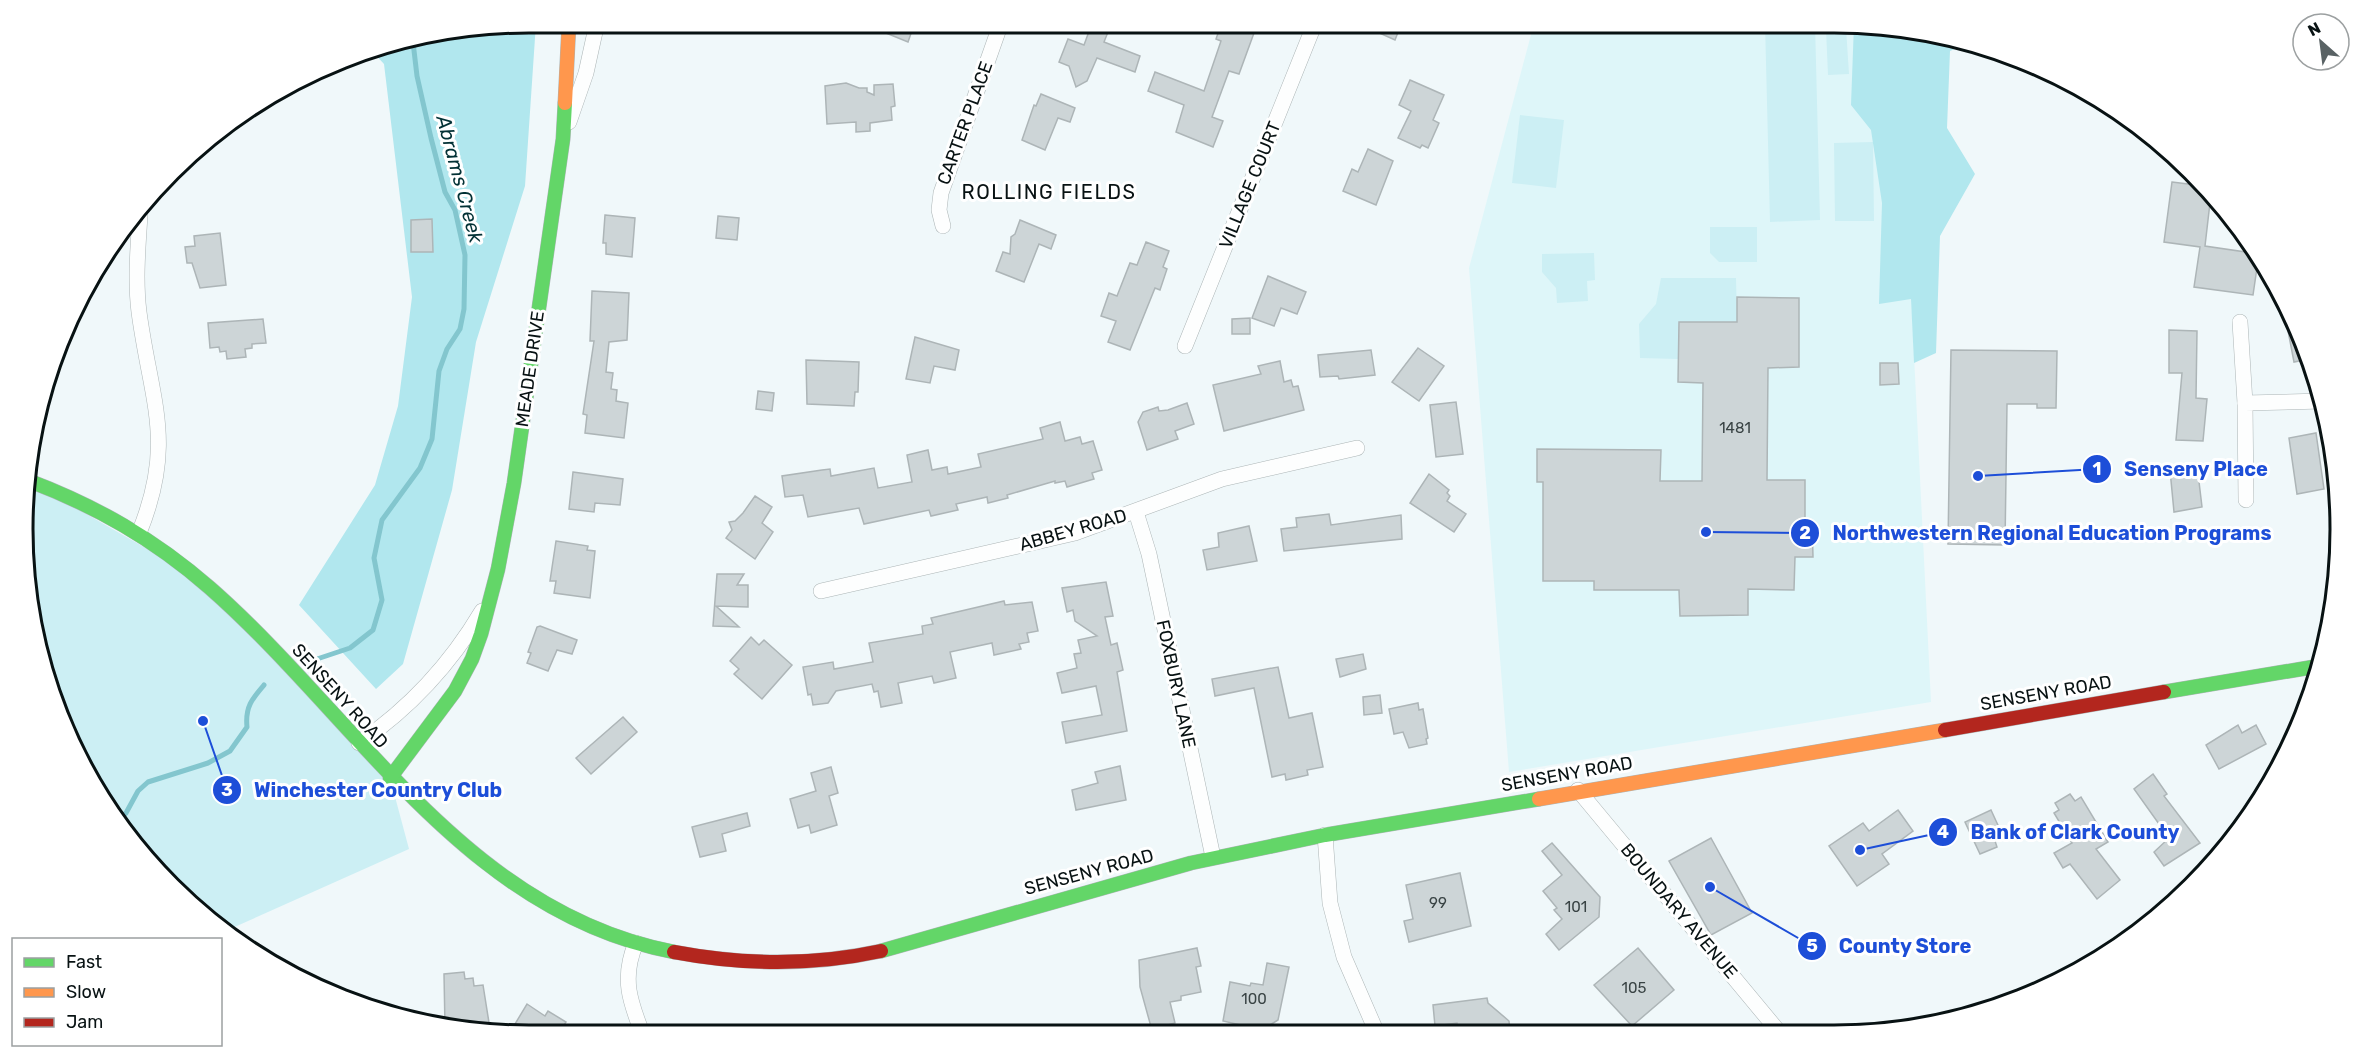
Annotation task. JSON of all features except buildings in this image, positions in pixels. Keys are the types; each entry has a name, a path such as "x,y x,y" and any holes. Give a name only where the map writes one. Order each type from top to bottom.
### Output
{"main road":[{"name":"MEADE DRIVE","path":"390,778 455,691 482,634 510,506 563,139 568,33"},
{"name":"SENSENY ROAD","path":"35,483 86,503 139,533 230,604 390,778 461,846 501,877 541,903 580,923 636,944 704,958 771,964 817,962 865,955 914,944 995,917 1213,857 1325,835 1578,790 2310,668"}],"street":[{"name":"MEADE DRIVE","path":"563,139 586,73 595,33"},
{"name":"CARTER PLACE","path":"943,226 939,210 940,193 997,33"},
{"name":"VILLAGE COURT","path":"1185,346 1311,33"},
{"path":"139,533 151,504 158,473 160,437 139,311 137,276 140,221"},
{"path":"2240,322 2245,403 2246,500"},
{"path":"2245,403 2313,401"},
{"name":"ABBEY ROAD","path":"821,591 1075,533 1222,479 1357,448"},
{"name":"FOXBURY LANE","path":"1136,512 1149,555 1213,857"},
{"name":"MEADE DRIVE","path":"359,743 393,719 444,667 464,641 490,598"},
{"name":"BOUNDARY AVENUE","path":"1578,790 1773,1025"},
{"path":"1325,835 1330,903 1344,957 1374,1025"},
{"path":"636,944 629,959 626,978 628,996 639,1025"}],"shaded area":[{"path":"535,33 525,186 476,342 452,490 403,664 376,689 299,605 375,485 398,406 412,297 384,64 377,57 432,43 464,37"},
{"path":"1531,33 1834,33 1898,37 1931,702 1509,772 1469,268"},
{"path":"1765,33 1815,33 1820,220 1770,222"},
{"path":"1826,33 1846,33 1849,74 1828,75"},
{"path":"1854,34 1899,37 1956,49 1950,51 1947,128 1975,174 1940,236 1936,353 1914,363 1911,299 1879,304 1882,203 1871,130 1851,105"},
{"path":"1520,115 1564,120 1556,188 1512,183"},
{"path":"1873,142 1874,221 1835,221 1834,143"},
{"path":"1710,227 1757,227 1757,262 1719,262 1710,253"},
{"path":"1594,253 1595,280 1587,281 1588,301 1557,303 1556,288 1542,272 1542,254"},
{"path":"1661,278 1736,278 1737,322 1679,322 1678,359 1640,358 1639,324 1656,304"},
{"path":"35,485 205,582 390,778 409,849 233,927 178,880 135,831 99,777 59,688 37,594 33,529"}],"waterway":[{"name":"Abrams Creek","path":"314,660 350,648 373,630 382,600 374,558 382,520 420,468 432,439 439,371 447,349 460,329 464,309 465,255 455,210 445,192 431,138 417,76 414,47"},
{"name":"Abrams Creek","path":"124,815 138,791 148,782 208,763 230,751 247,727 250,704 264,685"}],"traffic: fast":[{"path":"390,778 455,691 472,659 498,569 514,483 563,139 565,103"},
{"path":"35,483 77,501 123,525 189,570 264,639 419,804 475,854 534,897 600,930 674,952"},
{"path":"2164,692 2310,668"},
{"path":"881,951 1191,863 1325,835 1539,799"}],"traffic: slow":[{"path":"565,103 568,33"},
{"path":"1539,799 1945,730"}],"traffic: jam":[{"path":"1945,730 2164,692"},
{"path":"674,952 726,959 777,962 829,959 881,951"}],"place":[{"name":"Senseny Place","path":"1978,476"},
{"name":"Northwestern Regional Education Programs","path":"1706,532"},
{"name":"Winchester Country Club","path":"203,721"},
{"name":"Bank of Clark County","path":"1860,850"},
{"name":"County Store","path":"1710,887"}],"district":[{"name":"ROLLING FIELDS","path":"1049,192"}]}
